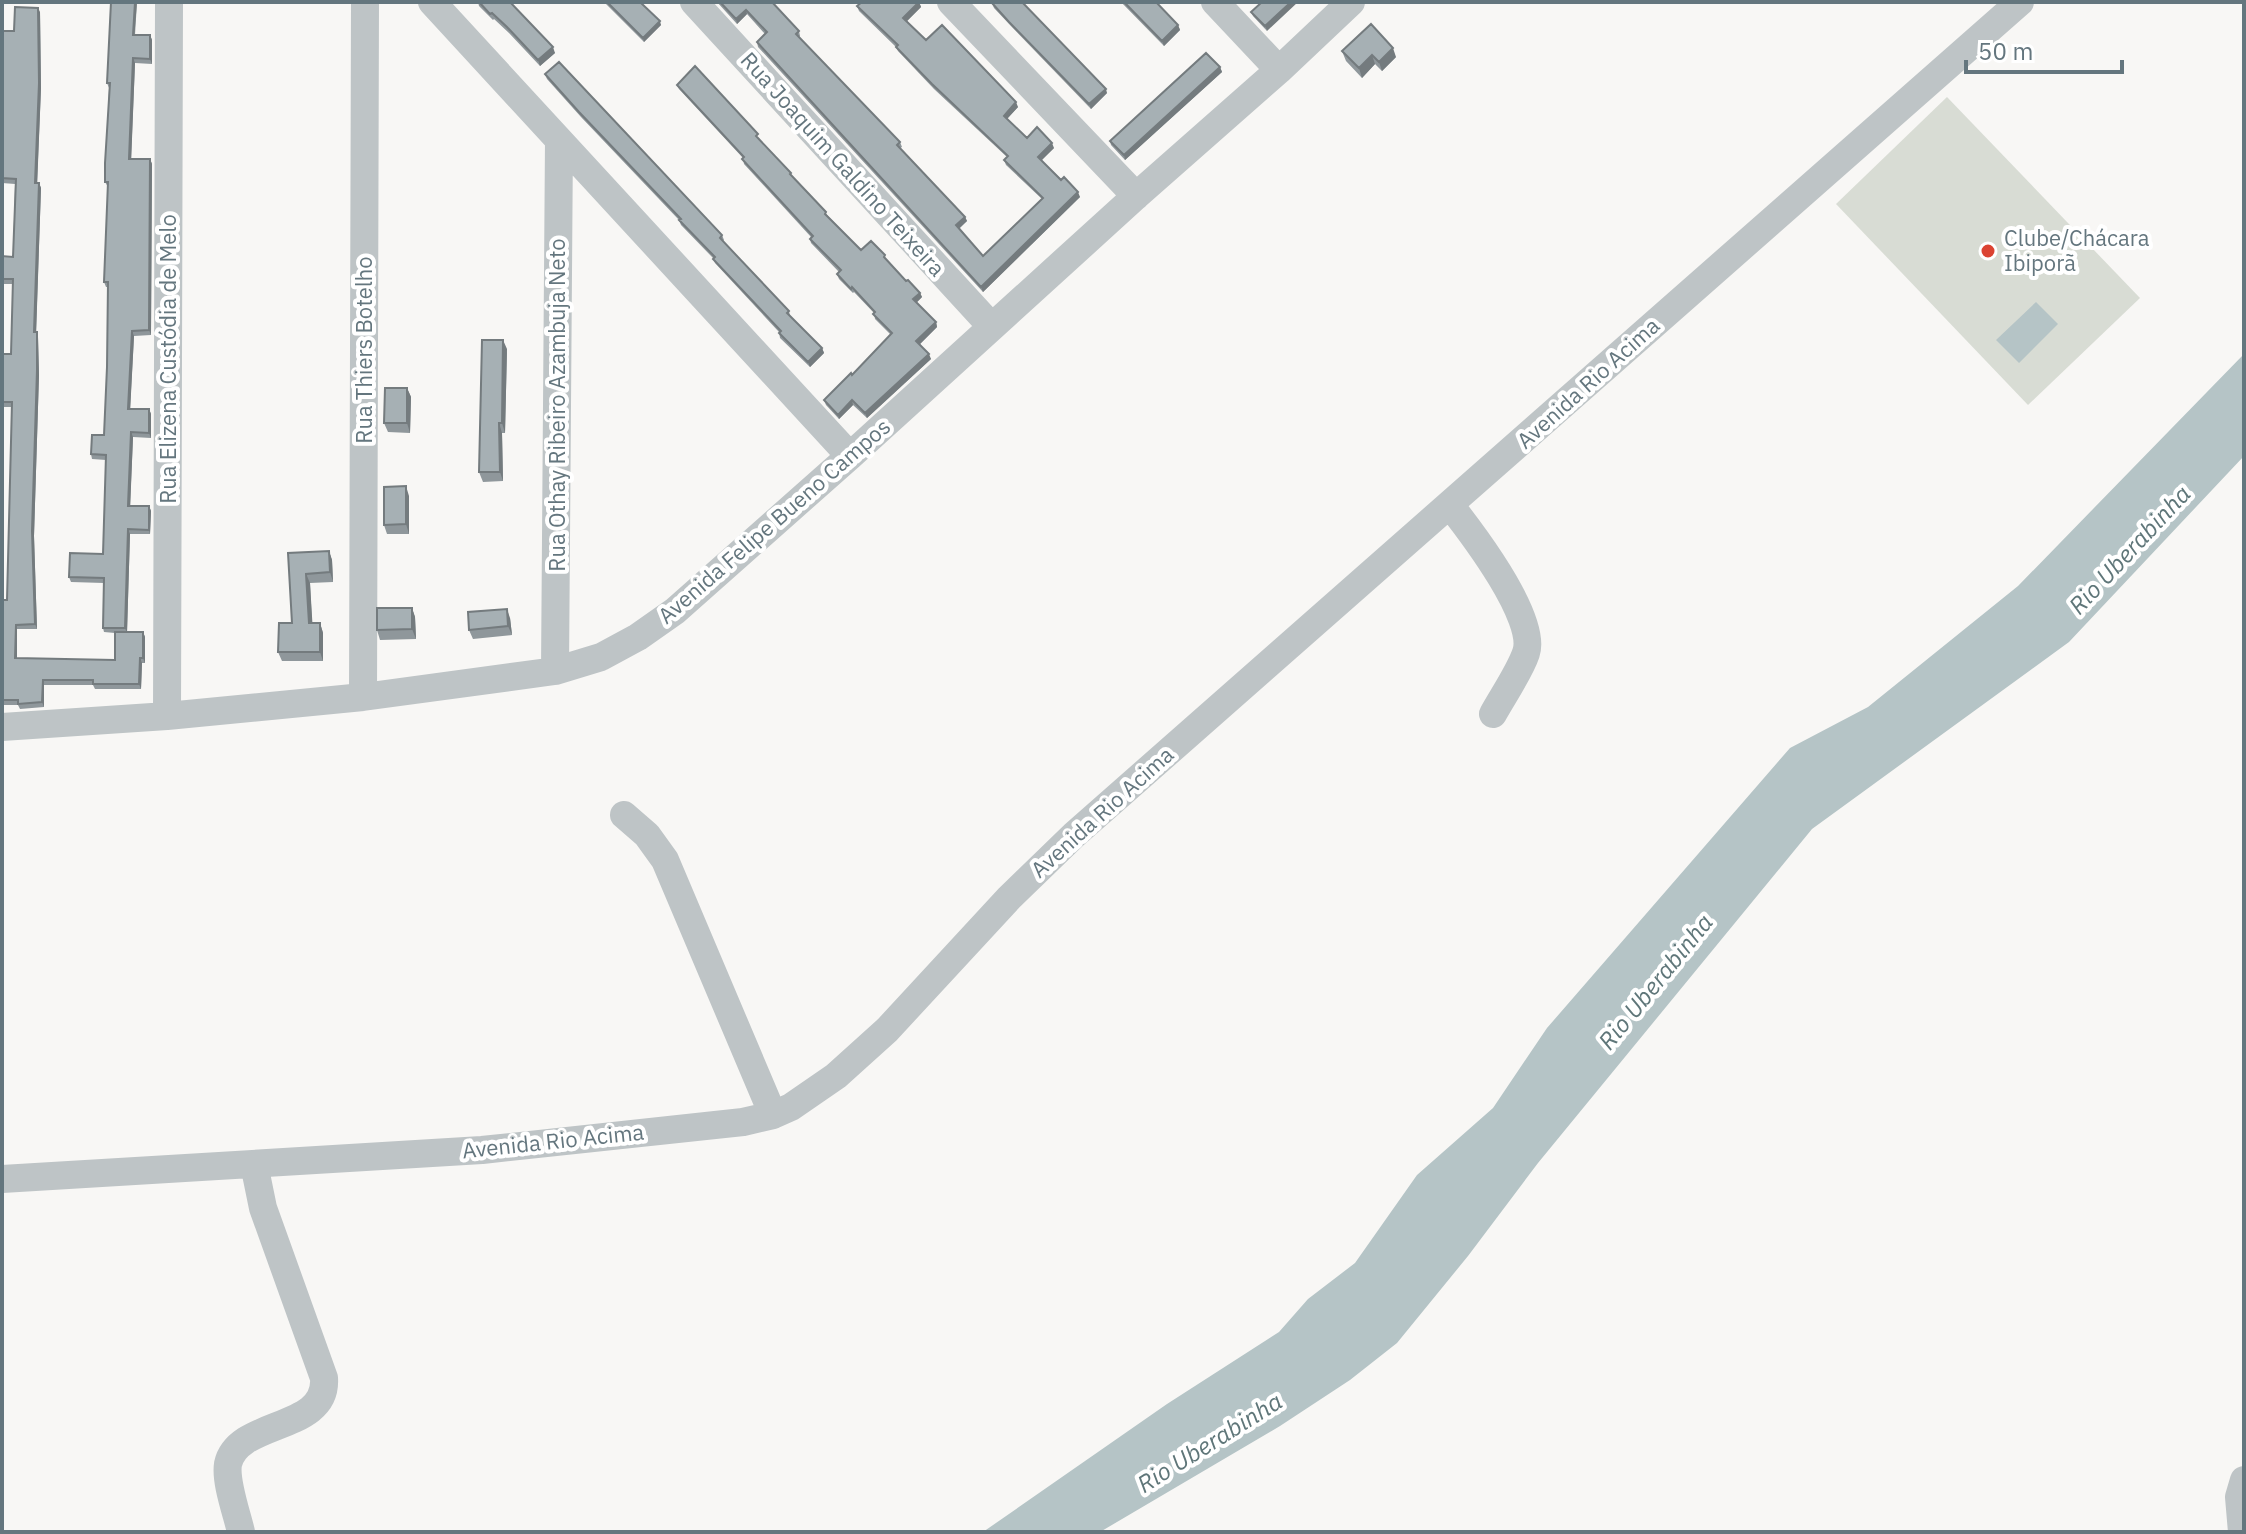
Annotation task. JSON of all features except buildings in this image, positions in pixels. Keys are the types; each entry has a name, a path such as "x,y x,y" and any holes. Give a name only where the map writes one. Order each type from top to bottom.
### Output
{"street":[{"name":"Rua Elizena Custódia de Melo","path":"167,716 169,2"},
{"name":"Rua Thiers Botelho","path":"363,697 365,2"},
{"path":"432,2 850,456"},
{"name":"Rua Joaquim Galdino Teixeira","path":"694,2 992,327"},
{"path":"951,2 1136,196"},
{"path":"1215,2 1279,70"},
{"name":"Avenida Felipe Bueno Campos","path":"2,727 167,716 363,697 555,671 601,657 638,637 675,611 1351,2"},
{"name":"Avenida Rio Acima","path":"2,1179 482,1150 743,1122 791,1107 836,1076 877,1039 1009,898 1074,835 2020,2"},
{"name":"Rua Othay Ribeiro Azambuja Neto","path":"555,671 559,140"},
{"path":"1450,505 1512,595 1524,624 1528,651 1493,714"},
{"path":"624,815 647,835 665,860 773,1115"},
{"path":"241,1532 228,1474 234,1451 244,1442 312,1409 325,1389 324,1378 263,1208 254,1164"},
{"path":"2242,1532 2239,1497 2244,1480"}],"shaded area":[{"name":"Clube/Chácara Ibiporã","path":"1947,97 2140,298 2028,405 1836,204"}],"water":[{"path":"2036,302 2058,324 2019,363 1996,340"},
{"name":"Rio Uberabinha","path":"2244,354 2244,456 2069,642 1812,829 1538,1163 1397,1343 1350,1380 1280,1426 1100,1532 983,1532 1167,1404 1279,1332 1308,1299 1355,1263 1417,1175 1493,1108 1547,1028 1790,748 1868,707 2018,586"}],"place":[{"name":"Clube/Chácara Ibiporã","path":"1988,251"}]}
